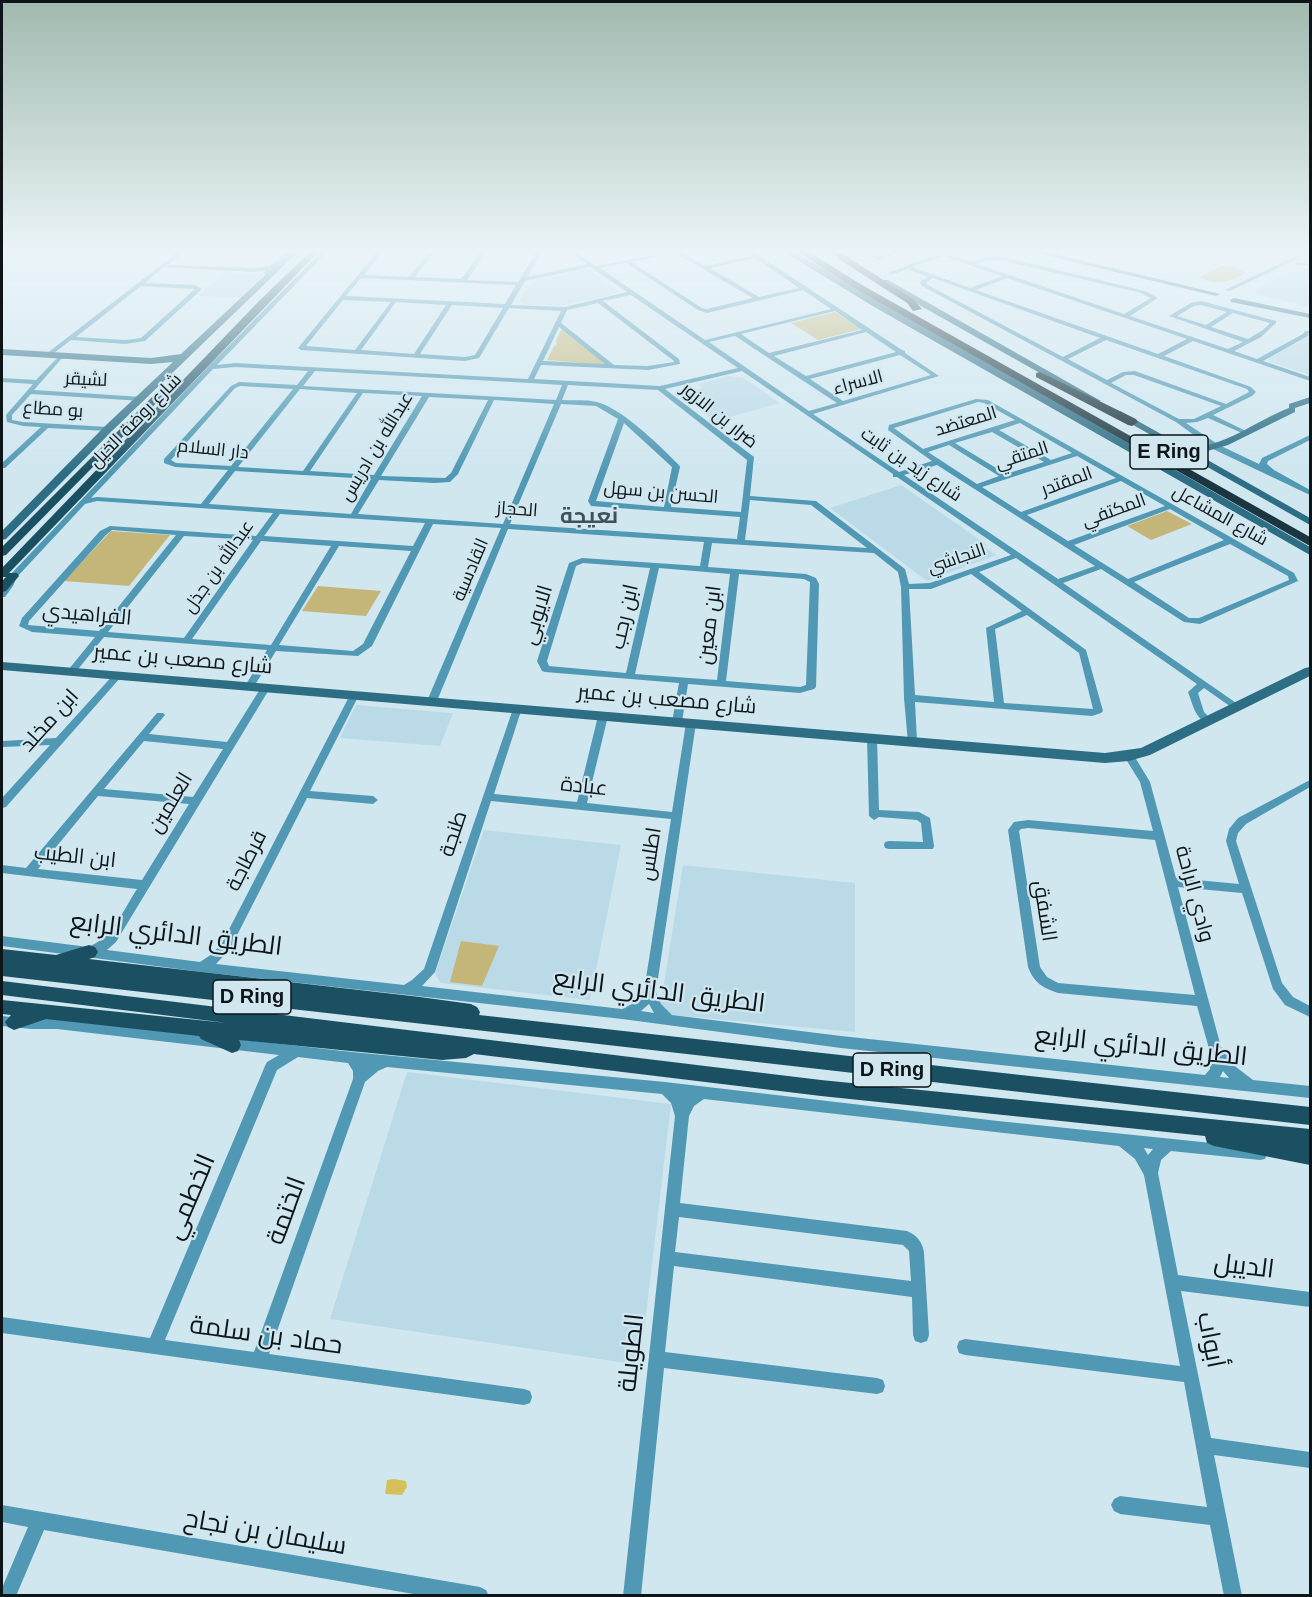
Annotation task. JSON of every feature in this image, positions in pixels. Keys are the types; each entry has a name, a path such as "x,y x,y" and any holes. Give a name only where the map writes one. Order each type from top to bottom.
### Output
{"highway":[{"name":"E Ring","path":"924,324 1311,542"},
{"name":"E Ring","path":"943,324 1311,531"},
{"path":"1028,372 1041,376 1132,422"},
{"path":"1102,424 1248,516"}],"main road":[{"name":"شارع روضة الخيل","path":"2,553 231,324"},
{"name":"شارع روضة الخيل","path":"7,575 244,324"},
{"path":"250,327 253,324"},
{"path":"80,474 86,460 148,396 146,395"},
{"path":"2,588 7,575"},
{"path":"48,962 89,952"},
{"path":"2,956 447,1008 475,1013 502,1024"},
{"name":"D Ring","path":"2,969 1311,1116"},
{"path":"239,971 263,986"},
{"name":"D Ring","path":"2,988 487,1046 631,1066 1137,1122 1311,1138"},
{"name":"D Ring","path":"2,1007 435,1052 457,1052 487,1046"},
{"path":"8,1021 47,1012"},
{"path":"196,1028 232,1045"},
{"path":"1205,1105 1311,1106"},
{"path":"1137,1122 1311,1157"}],"street":[{"path":"48,355 89,324"},
{"path":"70,338 135,342 143,340 161,324"},
{"name":"شارع روضة الخيل","path":"2,537 108,429 174,369 218,324"},
{"name":"شارع روضة الخيل","path":"94,495 253,324"},
{"path":"320,324 300,346 304,350 465,359 477,357 498,324"},
{"path":"357,352 378,324"},
{"path":"416,356 437,324"},
{"path":"530,381 558,324"},
{"path":"559,324 613,367"},
{"path":"539,363 658,368 679,362 629,324"},
{"name":"شارع زيد بن ثابت","path":"676,324 896,475 1058,582 1237,707"},
{"path":"703,342 777,324"},
{"name":"الاسراء","path":"808,413 936,376 859,324"},
{"path":"918,324 1311,552"},
{"path":"959,324 1311,522"},
{"path":"997,324 1178,421 1216,447 1311,493"},
{"path":"1066,324 1249,388 1252,392 1196,421 1178,421"},
{"path":"1147,324 1311,379"},
{"path":"1193,324 1247,341"},
{"path":"1206,328 1213,324"},
{"path":"1229,351 1262,333 1272,324"},
{"path":"770,355 869,330"},
{"path":"1257,361 1306,335 1307,332"},
{"path":"735,334 807,378 842,403"},
{"path":"1064,359 1106,338"},
{"path":"1159,356 1193,339"},
{"path":"2,352 151,361 171,360 188,355"},
{"path":"807,378 903,352"},
{"path":"374,373 386,354"},
{"name":"بو مطاع","path":"62,356 36,382 9,415 9,421 46,426 108,429"},
{"path":"218,360 254,366 660,388 742,369"},
{"path":"151,361 168,365 174,369"},
{"path":"211,367 235,364"},
{"path":"248,372 254,366"},
{"path":"203,506 313,369"},
{"path":"1108,382 1125,373 1135,373 1226,406"},
{"path":"2,380 36,382"},
{"name":"دار السلام","path":"492,398 452,477 434,481 170,465 167,461 240,381 299,387 362,390 558,402 603,405 676,467 667,510"},
{"name":"القادسية","path":"432,701 566,383"},
{"name":"ضرار بن الازور","path":"660,388 751,459 741,543"},
{"path":"305,473 362,390"},
{"name":"لشيقر","path":"28,392 146,395"},
{"name":"عبدالله بن ادريس","path":"353,516 426,394"},
{"name":"شارع المشاعل","path":"978,400 986,402 1019,421 1291,575 1294,581 1195,622 1187,620 938,462 891,430 890,427 978,400"},
{"path":"1178,449 1203,451 1216,447 1311,400"},
{"path":"2,408 14,409"},
{"path":"1208,416 1244,432"},
{"name":"الحسن بن سهل","path":"622,419 592,501 599,505 744,515"},
{"name":"المعتضد","path":"923,451 1019,421"},
{"path":"2,466 46,426"},
{"path":"993,429 1050,462"},
{"path":"1271,472 1263,464 1265,460 1311,437"},
{"path":"1299,442 1311,446"},
{"path":"950,443 1005,477"},
{"path":"1203,451 1201,457 1205,464"},
{"name":"المتقي","path":"977,486 1076,454"},
{"path":"896,475 938,462"},
{"name":"المقتدر","path":"1022,514 1121,479"},
{"name":"الحجاز","path":"81,503 94,495 203,506 874,552"},
{"path":"748,498 813,503 821,507 874,552 902,571 905,587 912,741"},
{"name":"شارع روضة الخيل","path":"2,595 9,586 7,575 81,503"},
{"name":"المكتفي","path":"1068,544 1170,507"},
{"name":"عبدالله بن جذل","path":"186,641 278,511"},
{"name":"الفراهيدي","path":"415,549 121,527 106,530 23,626 32,629 273,649 349,654 360,652 367,646 430,520"},
{"path":"72,671 183,532"},
{"path":"704,569 708,540"},
{"path":"1127,582 1230,541"},
{"path":"250,686 338,543"},
{"name":"النجاشي","path":"905,587 924,587 1018,555"},
{"name":"الايوبي","path":"576,561 704,569 806,576 813,580 816,584 813,683 806,690 545,669 542,661 572,565 576,561"},
{"name":"ابن رجب","path":"630,677 655,566"},
{"path":"1058,582 1102,566"},
{"path":"909,698 1092,713 1098,711 1083,652 972,570"},
{"name":"ابن معين","path":"721,684 735,571"},
{"path":"999,705 990,628 1028,612"},
{"name":"شارع مصعب بن عمير","path":"2,666 1106,758 1145,752 1311,672"},
{"name":"ابن مخلد","path":"2,804 7,792 59,741 118,675"},
{"path":"684,681 684,722"},
{"path":"1203,684 1193,692 1200,713 1208,721"},
{"name":"العلمين","path":"89,952 102,947 112,939 265,688"},
{"name":"قرطاجة","path":"202,967 226,946 354,695"},
{"name":"طنجة","path":"429,972 517,708"},
{"path":"29,872 160,715"},
{"path":"581,806 603,716"},
{"name":"اطلس","path":"650,992 677,816 684,722"},
{"path":"142,737 229,746"},
{"path":"872,738 874,815 919,816 926,821 929,846 889,845"},
{"path":"2,744 59,741"},
{"name":"وادي الراحة","path":"1129,756 1143,777 1215,1046 1217,1070 1208,1082"},
{"path":"1311,783 1242,821 1235,828 1232,836 1232,846 1245,889 1281,993 1294,1005 1311,1012"},
{"path":"96,792 195,801"},
{"path":"304,794 374,800"},
{"name":"عبادة","path":"487,797 677,816"},
{"name":"الشفق","path":"1159,836 1028,824 1018,825 1013,830 1034,967 1037,976 1046,984 1058,988 1203,1001"},
{"name":"ابن الطيب","path":"2,869 144,885"},
{"path":"1171,882 1245,889"},
{"path":"112,939 113,948 118,956"},
{"name":"الطريق الدائري الرابع","path":"2,941 202,967 622,1014 841,1042 1311,1092"},
{"path":"226,946 225,958 239,971"},
{"path":"405,990 421,981 429,972"},
{"path":"429,972 433,986 439,995"},
{"path":"622,1014 640,1006 650,992"},
{"path":"650,992 656,1007 668,1020"},
{"path":"8,1021 57,1024 385,1062 702,1092 1168,1145 1311,1157"},
{"name":"وادي الراحة","path":"1215,1046 1231,1071 1251,1086"},
{"path":"262,1048 271,1060 272,1066 296,1052"},
{"path":"352,1058 359,1070 360,1079"},
{"path":"360,1079 374,1067 385,1062"},
{"name":"الخطمي","path":"154,1347 272,1066"},
{"name":"الختمة","path":"259,1360 360,1079"},
{"path":"664,1088 677,1100 682,1116"},
{"path":"682,1116 689,1102 702,1092"},
{"name":"الطويلة","path":"632,1596 682,1116"},
{"name":"أبواب","path":"1121,1140 1140,1154 1151,1173 1233,1596"},
{"path":"1151,1173 1155,1156 1168,1145"},
{"path":"672,1209 907,1238 916,1247 921,1335"},
{"path":"667,1258 919,1290"},
{"name":"الديبل","path":"1172,1282 1311,1299"},
{"name":"حماد بن سلمة","path":"2,1325 524,1397"},
{"path":"965,1347 1190,1375"},
{"path":"657,1359 877,1386"},
{"path":"1204,1445 1311,1460"},
{"path":"1120,1505 1218,1517"},
{"name":"سليمان بن نجاح","path":"2,1514 480,1596"},
{"path":"7,1596 40,1520"}],"shaded area":[{"path":"792,324 853,324 861,329 818,340"},
{"path":"561,330 565,330 607,365 547,360 554,346 557,345 556,341"},
{"path":"1310,336 1310,375 1271,362 1268,358"},
{"path":"729,376 744,378 780,403 715,421 680,394 703,388 698,384"},
{"path":"901,485 987,545 984,547 996,555 927,581 830,508"},
{"path":"1167,511 1192,524 1151,540 1127,526"},
{"path":"111,531 170,535 129,586 64,581"},
{"path":"318,586 381,591 366,616 302,611"},
{"path":"356,705 453,713 440,746 340,738"},
{"path":"484,830 621,845 590,1000 441,983 435,974"},
{"path":"683,865 855,883 855,1032 672,1015 660,1008"},
{"path":"461,941 499,946 482,986 450,982"},
{"path":"407,1072 671,1104 640,1365 330,1319"},
{"path":"387,1480 406,1481 407,1487 402,1495 385,1494"}],"district":[{"name":"نعيجة","path":"589,517"}]}
